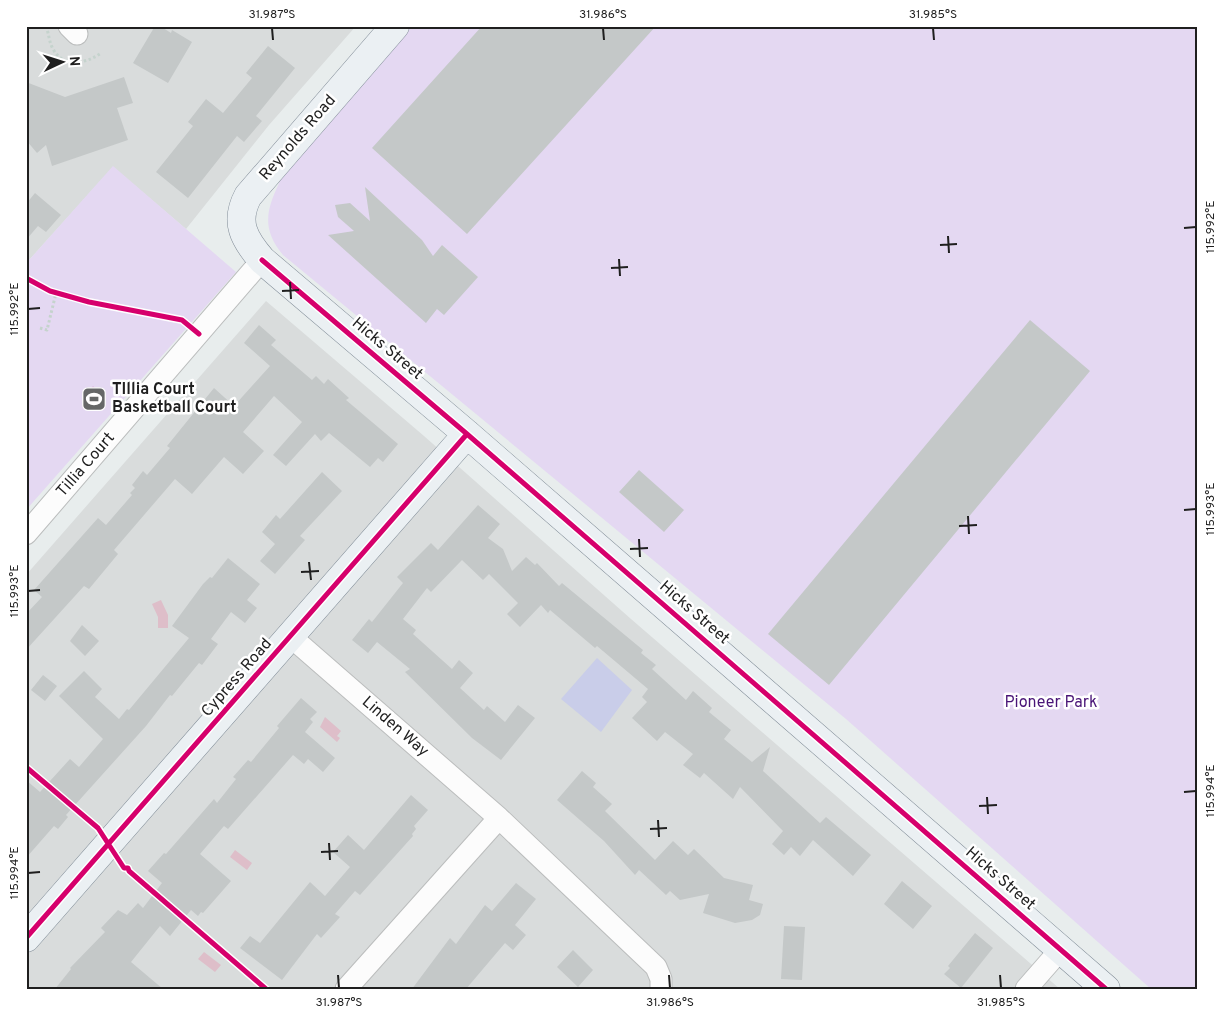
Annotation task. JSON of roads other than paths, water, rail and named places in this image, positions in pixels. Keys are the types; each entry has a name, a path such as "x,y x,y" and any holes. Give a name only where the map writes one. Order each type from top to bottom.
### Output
{"street":[{"name":"Reynolds Road","path":"262,260 249,245 241,228 241,208 248,196 395,26"},
{"name":"Hicks Street","path":"262,260 467,434 1106,989"},
{"name":"Tillia Court","path":"26,534 262,260"},
{"name":"Cypress Road","path":"26,938 467,434"},
{"name":"Linden Way","path":"290,636 499,818 656,967 661,979 661,989"},
{"path":"346,989 499,818"},
{"path":"1026,989 1061,949"}],"place":[{"name":"TIllia Court Basketball Court","path":"94,399"}],"park label":[{"name":"Pioneer Park","path":"1051,703"}]}
